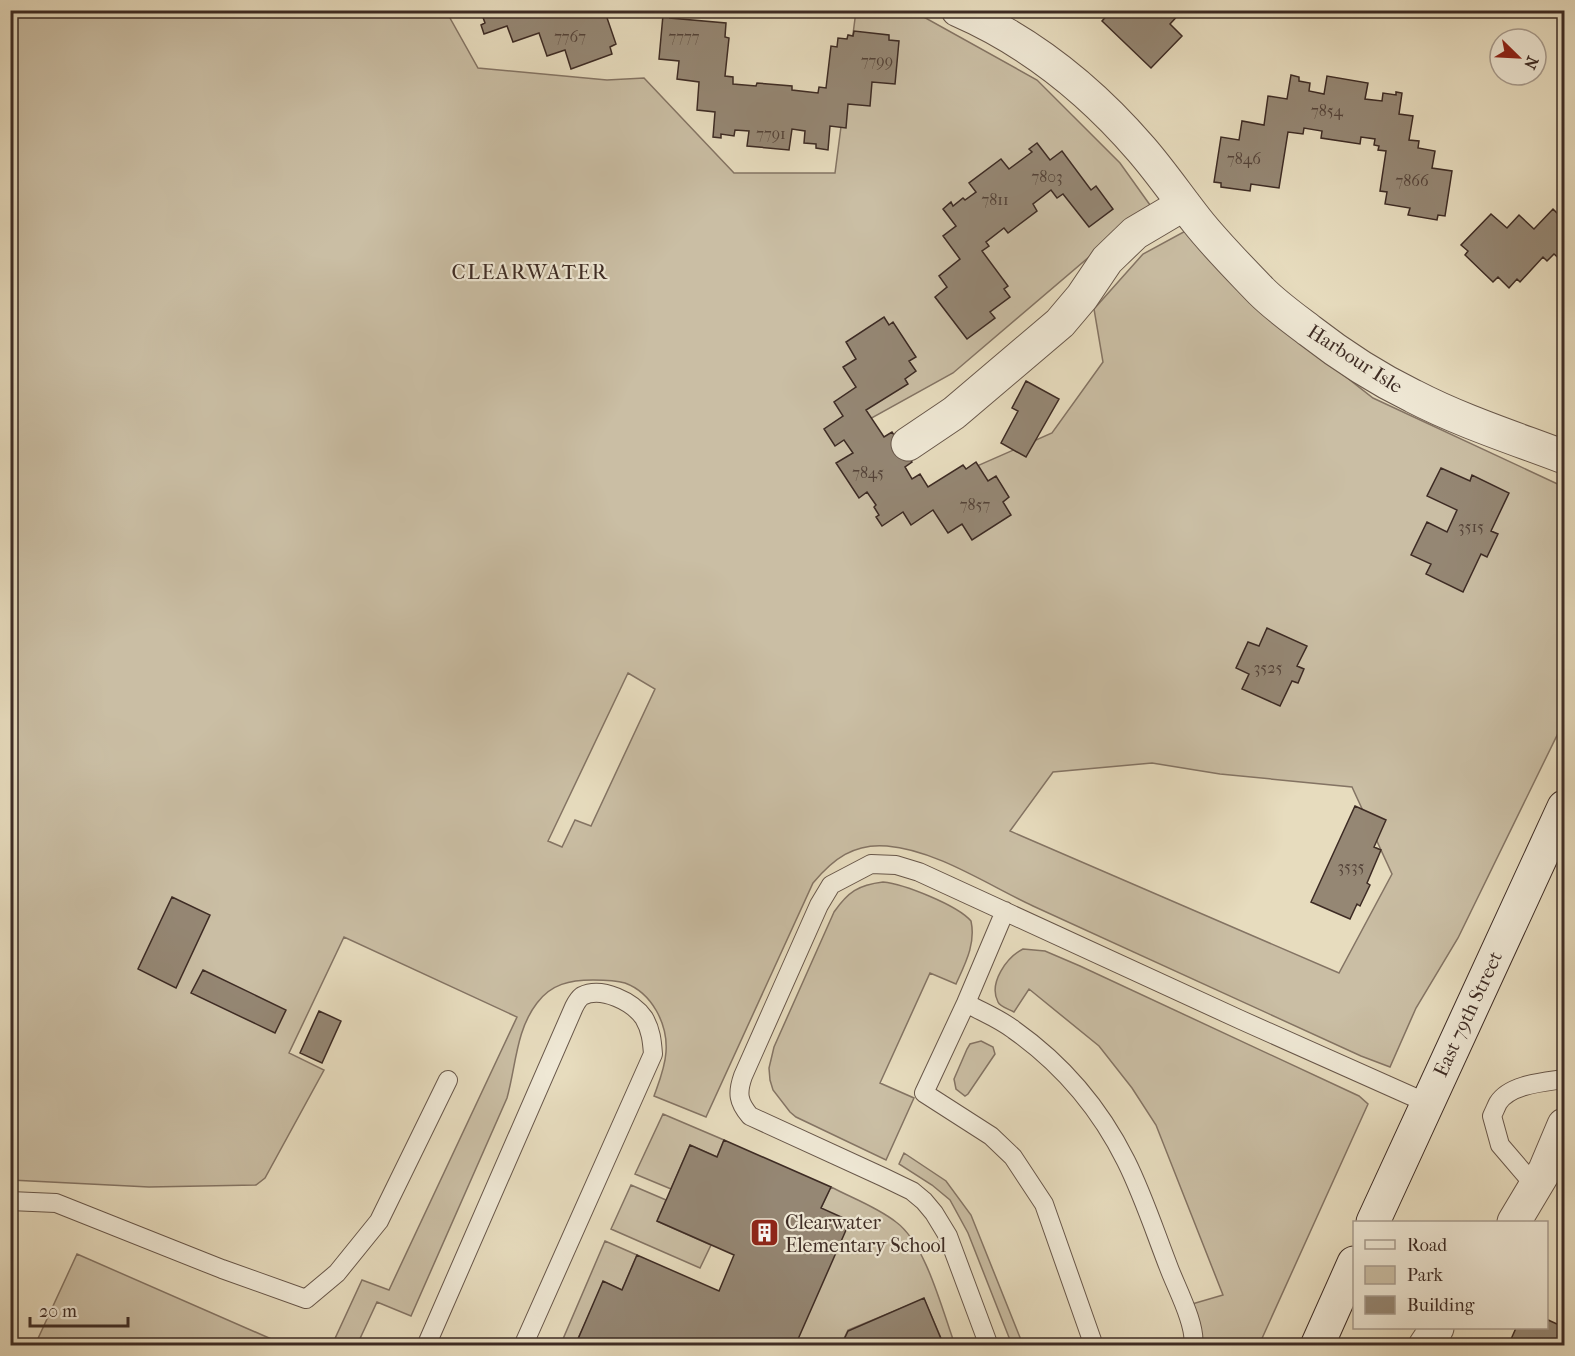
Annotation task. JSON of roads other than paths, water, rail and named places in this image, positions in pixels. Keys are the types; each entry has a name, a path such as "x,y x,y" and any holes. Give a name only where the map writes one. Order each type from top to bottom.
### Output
{"street":[{"name":"Harbour Isle","path":"958,10 1029,50 1067,77 1090,97 1143,152 1184,204 1261,291 1296,322 1358,366 1395,387 1440,409 1564,457"},
{"path":"908,444 954,413 1060,323 1082,297 1107,260 1135,233 1184,204"},
{"name":"East 79th Street","path":"1373,1221 1564,807"},
{"path":"1515,1221 1545,1170 1564,1125"},
{"path":"1317,1346 1353,1265"},
{"path":"1425,1346 1436,1329"}],"lane":[{"path":"989,1346 948,1236 924,1201 912,1191 750,1116 739,1099 739,1087 743,1076 819,905 831,885 871,864 896,865 944,882 1241,1020 1427,1103"},
{"path":"1005,911 924,1094 991,1136 1013,1156 1044,1204 1094,1346"},
{"path":"426,1346 573,1007 584,995 593,993 617,998 637,1009 645,1020 652,1035 652,1054 523,1346"},
{"path":"966,1003 1013,1029 1050,1060 1079,1088 1099,1115 1127,1161 1186,1313 1194,1339 1193,1346"},
{"path":"1535,1186 1500,1145 1492,1116 1498,1103 1511,1092 1533,1084 1564,1079"},
{"path":"10,1201 56,1203 222,1269 306,1299 338,1273 379,1221 448,1080"}],"place":[{"name":"Clearwater Elementary School","path":"764,1233"}],"district":[{"name":"CLEARWATER","path":"530,272"}]}
